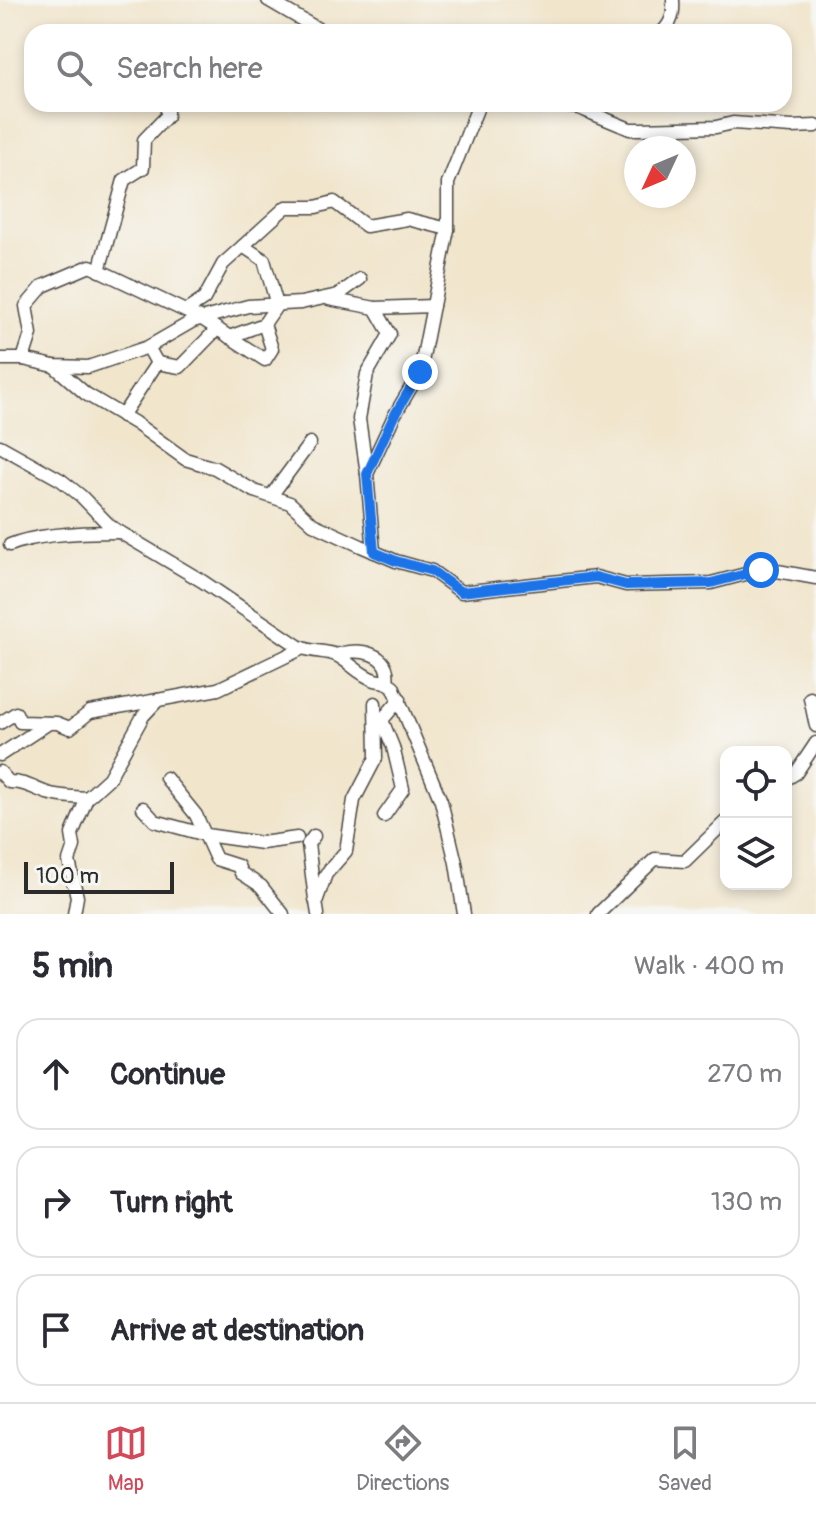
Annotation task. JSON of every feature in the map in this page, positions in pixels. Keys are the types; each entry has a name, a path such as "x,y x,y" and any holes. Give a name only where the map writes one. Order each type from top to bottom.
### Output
{"street":[{"path":"268,0 309,24"},
{"path":"669,24 674,12 673,0"},
{"path":"99,271 124,180 143,168 144,140 167,116 167,112"},
{"path":"367,474 394,416 420,372 448,229 448,183 476,112"},
{"path":"589,112 630,129 716,127 733,123 816,126"},
{"path":"186,311 204,299 223,264 286,207 316,207 334,202 366,226 407,219 448,229"},
{"path":"243,246 264,260 277,305"},
{"path":"23,359 31,334 26,306 43,286 90,266 202,319 265,360 272,349 264,324"},
{"path":"0,359 88,367 148,347 202,319 248,306 323,298 348,290 360,279"},
{"path":"323,298 375,308 433,306"},
{"path":"229,337 264,324 277,305"},
{"path":"374,552 359,419 367,374 390,334 375,308"},
{"path":"157,363 180,367 217,329"},
{"path":"148,347 157,363"},
{"path":"122,416 157,363"},
{"path":"54,366 86,394 185,459 215,468 254,491 290,503 313,524 374,552 432,571 461,592 596,577 626,585 711,583 761,570 816,578"},
{"path":"271,496 310,443"},
{"path":"0,446 61,480 119,532 202,581 303,648 336,655 356,671 387,682"},
{"path":"10,545 22,540 67,534 119,532"},
{"path":"0,723 16,713 20,722 49,723 70,728 90,712 218,689 303,648"},
{"path":"336,655 355,650 376,656 387,670 387,682 400,699 441,801 464,914"},
{"path":"810,698 816,726"},
{"path":"384,816 403,789 393,747 382,720 400,699"},
{"path":"74,914 77,897 69,861 74,846 72,834 87,798 109,778 143,716 158,700"},
{"path":"317,908 326,874 346,851 354,800 376,758 375,703"},
{"path":"0,755 49,723"},
{"path":"792,775 816,743"},
{"path":"0,772 9,782 26,782 45,792 65,797 87,798"},
{"path":"166,778 196,815 216,859 238,866 241,873 261,886 283,914"},
{"path":"143,808 155,821 206,835 262,843 297,838"},
{"path":"598,914 655,859 685,861 720,827"},
{"path":"314,836 308,844 317,908"}],"route":[{"path":"420,372 394,416 367,474 374,552 396,561 422,566 461,592 596,577 626,585 711,583 761,570"}]}
